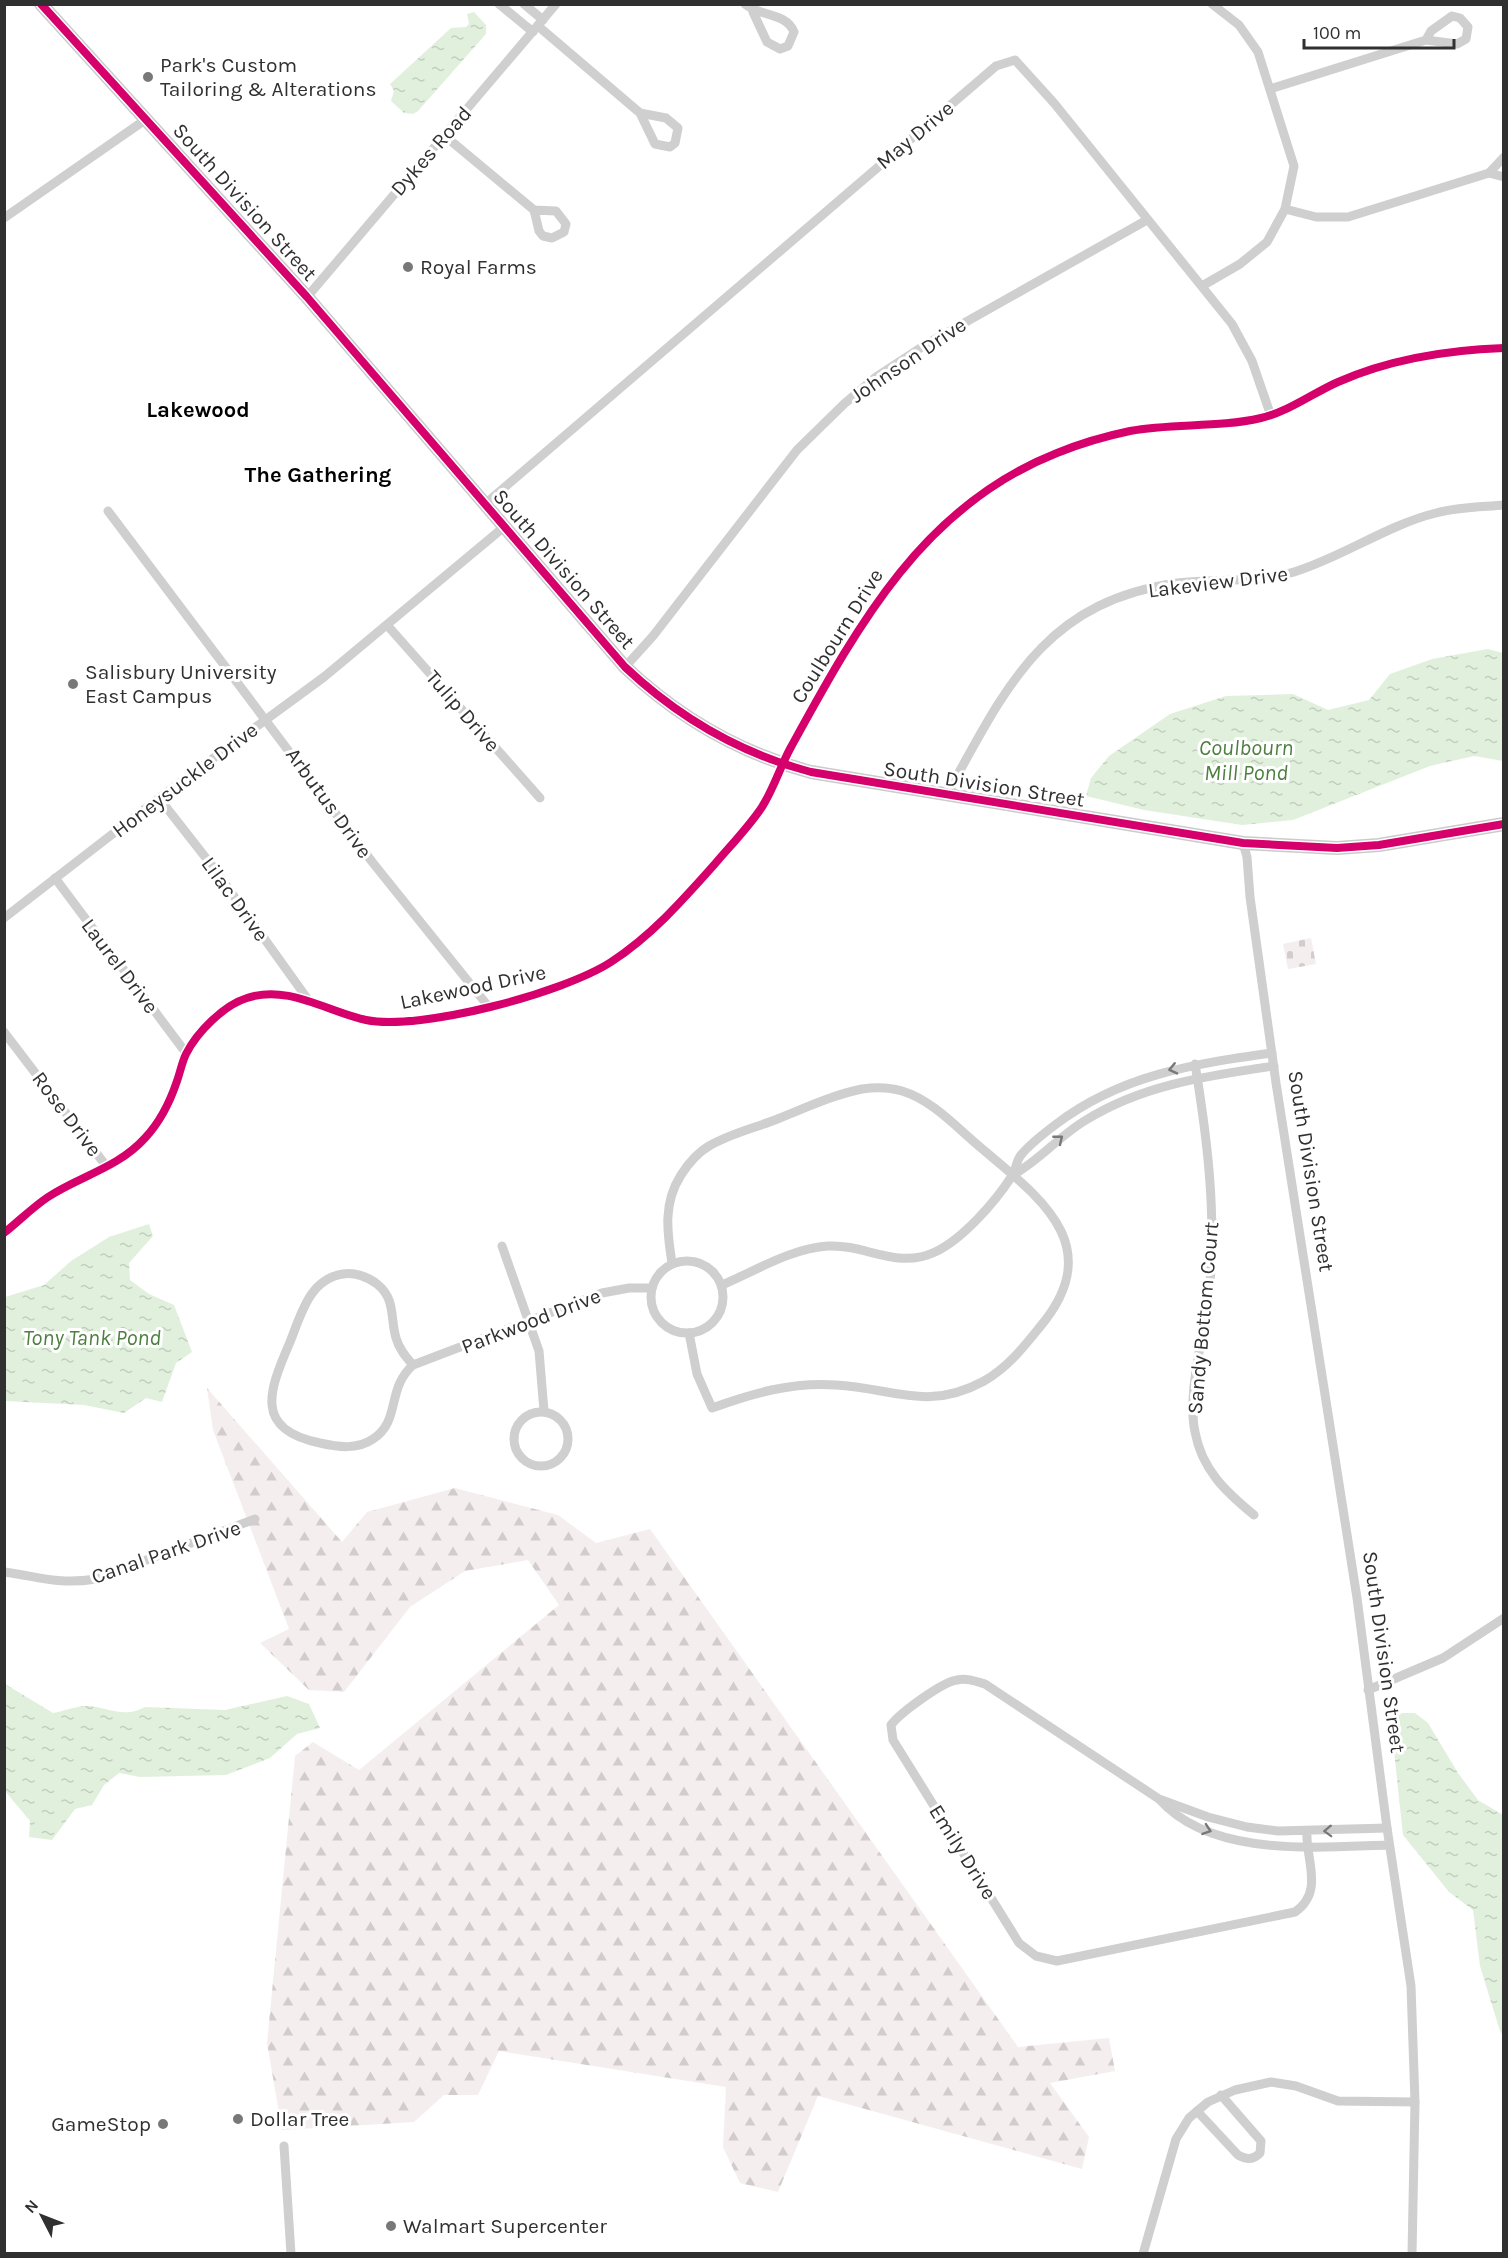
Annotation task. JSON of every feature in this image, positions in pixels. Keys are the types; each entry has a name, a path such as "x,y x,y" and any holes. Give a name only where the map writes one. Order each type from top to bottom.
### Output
{"street":[{"name":"South Division Street","path":"41,4 307,297 625,667 646,687 699,726 744,750 782,765 849,780 1243,843 1247,856 1250,897 1272,1053 1357,1598 1389,1845 1411,1986 1415,2102 1412,2253"},
{"path":"499,4 538,26 640,114 654,144 670,147 675,143 678,128 673,122 640,114"},
{"path":"524,4 538,26"},
{"name":"Dykes Road","path":"307,297 556,4"},
{"path":"745,4 753,12 767,42 780,49 788,46 794,32 791,24 785,19 753,12"},
{"path":"1202,286 1240,264 1267,242 1285,209 1294,166 1258,52 1248,35 1229,16 1212,4"},
{"path":"1270,89 1426,40"},
{"name":"May Drive","path":"484,505 996,66 1015,60 1054,103 1232,324 1252,361 1271,416"},
{"path":"4,218 145,120"},
{"path":"445,136 534,210"},
{"path":"1489,174 1503,157"},
{"path":"1285,209 1316,217 1348,217 1489,174 1503,177"},
{"name":"Johnson Drive","path":"625,667 653,636 797,450 844,404 876,377 925,345 1147,220"},
{"name":"Coulbourn Drive","path":"782,765 889,584 924,543 976,497 1028,466 1060,451 1130,432 1236,424 1271,416 1341,381 1387,364 1458,350 1503,348"},
{"name":"Lakeview Drive","path":"946,796 989,718 1027,661 1071,622 1109,600 1179,583 1258,580 1286,575 1320,564 1436,513 1503,505"},
{"name":"Arbutus Drive","path":"108,511 266,718 373,864 488,1006"},
{"name":"Honeysuckle Drive","path":"4,918 159,798 324,677 504,527"},
{"name":"Tulip Drive","path":"387,625 540,798"},
{"name":"Lakewood Drive","path":"4,1233 52,1194 108,1167 135,1148 156,1126 175,1088 186,1053 219,1016 241,1000 271,994 309,1001 365,1020 392,1023 488,1006 561,986 589,975 646,936 674,909 749,825 771,790 782,765"},
{"name":"Lilac Drive","path":"159,798 213,867 309,1001"},
{"path":"1243,843 1337,848 1379,846 1503,824"},
{"name":"Laurel Drive","path":"55,878 186,1053"},
{"name":"Rose Drive","path":"4,1032 108,1167"},
{"path":"1013,1175 1019,1157 1031,1145 1085,1104 1130,1082 1195,1064 1272,1053"},
{"name":"Sandy Bottom Court","path":"1195,1064 1210,1174 1212,1245 1208,1313 1194,1390 1192,1417 1198,1446 1207,1468 1222,1487 1254,1515"},
{"path":"722,1285 796,1253 817,1247 839,1246 892,1259 915,1258 933,1253 957,1239 1013,1175 1030,1166 1072,1129 1110,1106 1148,1090 1197,1077 1274,1066"},
{"path":"672,1263 667,1227 668,1206 680,1177 698,1154 722,1140 845,1094 884,1088 911,1095 935,1109 1041,1199 1059,1226 1065,1244 1066,1276 1056,1307 1020,1351 999,1372 959,1392 930,1397 900,1396 852,1386 800,1384 764,1390 712,1408 697,1374 689,1333"},
{"path":"502,1246 530,1321 542,1364 544,1411"},
{"path":"684,1260 702,1263 716,1274 722,1285 722,1307 717,1318 709,1326 689,1333 677,1332 659,1319 651,1299 656,1278 672,1263 684,1260"},
{"path":"357,1274 382,1288 392,1306 398,1343 413,1365 395,1389 389,1422 375,1439 365,1444 344,1447 304,1440 288,1431 273,1409 272,1384 307,1300 320,1284 337,1275 357,1274"},
{"name":"Parkwood Drive","path":"413,1365 609,1291 629,1287 652,1288"},
{"path":"544,1411 560,1419 565,1426 568,1443 565,1452 552,1464 535,1466 520,1456 515,1448 515,1430 526,1415 544,1411"},
{"name":"Canal Park Drive","path":"4,1572 62,1583 96,1579 255,1520"},
{"path":"1368,1690 1443,1658 1503,1618"},
{"name":"Emily Drive","path":"1307,1831 1306,1847 1312,1868 1312,1885 1305,1904 1295,1912 1057,1961 1045,1959 1019,1944 893,1740 891,1725 899,1714 954,1680 972,1679 985,1684 1159,1798 1229,1824 1263,1830 1387,1828"},
{"name":"Emily Drive","path":"1159,1798 1173,1814 1215,1833 1269,1845 1306,1847 1389,1845"},
{"path":"1143,2253 1176,2139 1197,2110 1221,2095 1271,2082 1282,2083 1331,2100 1415,2102"},
{"path":"1197,2110 1238,2155 1244,2159 1256,2157 1260,2153 1261,2141 1221,2095"},
{"path":"284,2146 291,2253"}],"green space":[{"path":"1311,938 1316,964 1288,969 1283,944"},
{"path":"207,1388 342,1542 367,1512 455,1488 558,1515 596,1543 650,1529 1018,2047 1109,2038 1115,2071 1050,2083 1089,2137 1082,2169 818,2096 778,2192 740,2183 723,2147 726,2087 499,2051 478,2095 444,2095 414,2122 282,2130 267,2043 295,1756 313,1742 359,1770 559,1605 528,1560 465,1571 410,1607 344,1692 309,1690 260,1643 289,1629 213,1430"}],"water":[{"path":"474,12 486,25 486,34 418,111 413,114 404,113 391,101 394,91 390,84 451,28 466,27 469,24 467,14"},
{"name":"Coulbourn Mill Pond","path":"1488,649 1503,653 1503,761 1474,756 1430,766 1293,820 1242,825 1144,810 1086,796 1091,778 1109,756 1170,714 1226,696 1293,694 1328,710 1369,700 1390,674 1432,659"},
{"name":"Tony Tank Pond","path":"149,1224 153,1236 129,1263 130,1280 149,1294 174,1305 192,1352 176,1363 162,1402 146,1398 124,1413 84,1405 5,1401 5,1297 44,1285 71,1261 109,1237"},
{"path":"5,1684 53,1713 86,1706 118,1712 131,1712 145,1707 225,1710 287,1696 309,1704 320,1728 297,1734 270,1758 226,1775 140,1777 119,1773 104,1785 92,1805 75,1809 52,1840 29,1837 30,1821 5,1791"},
{"path":"1402,1713 1415,1713 1428,1723 1458,1773 1478,1800 1503,1815 1503,2035 1480,1966 1473,1910 1449,1892 1403,1835 1392,1732 1393,1720"}],"cycle path":[{"path":"41,4 307,297 625,667 667,702 711,732 759,755 811,772 1243,843 1337,848 1379,845 1504,824"},
{"path":"4,1233 48,1197 123,1157 145,1138 168,1104 191,1046 212,1020 238,1002 247,998 277,994 366,1020 390,1022 421,1020 455,1015 527,997 589,974 626,952 678,905 757,815 791,747 841,658 898,575 931,538 968,504 1010,476 1057,453 1112,435 1163,427 1228,423 1261,418 1291,407 1338,382 1378,367 1419,357 1504,348"}],"place":[{"name":"Park's Custom Tailoring & Alterations","path":"148,77"},
{"name":"Royal Farms","path":"408,267"},
{"name":"Salisbury University East Campus","path":"73,684"},
{"name":"Dollar Tree","path":"238,2119"},
{"name":"GameStop","path":"163,2124"},
{"name":"Walmart Supercenter","path":"391,2226"}],"district":[{"name":"Lakewood","path":"198,409"},
{"name":"The Gathering","path":"318,474"}]}
